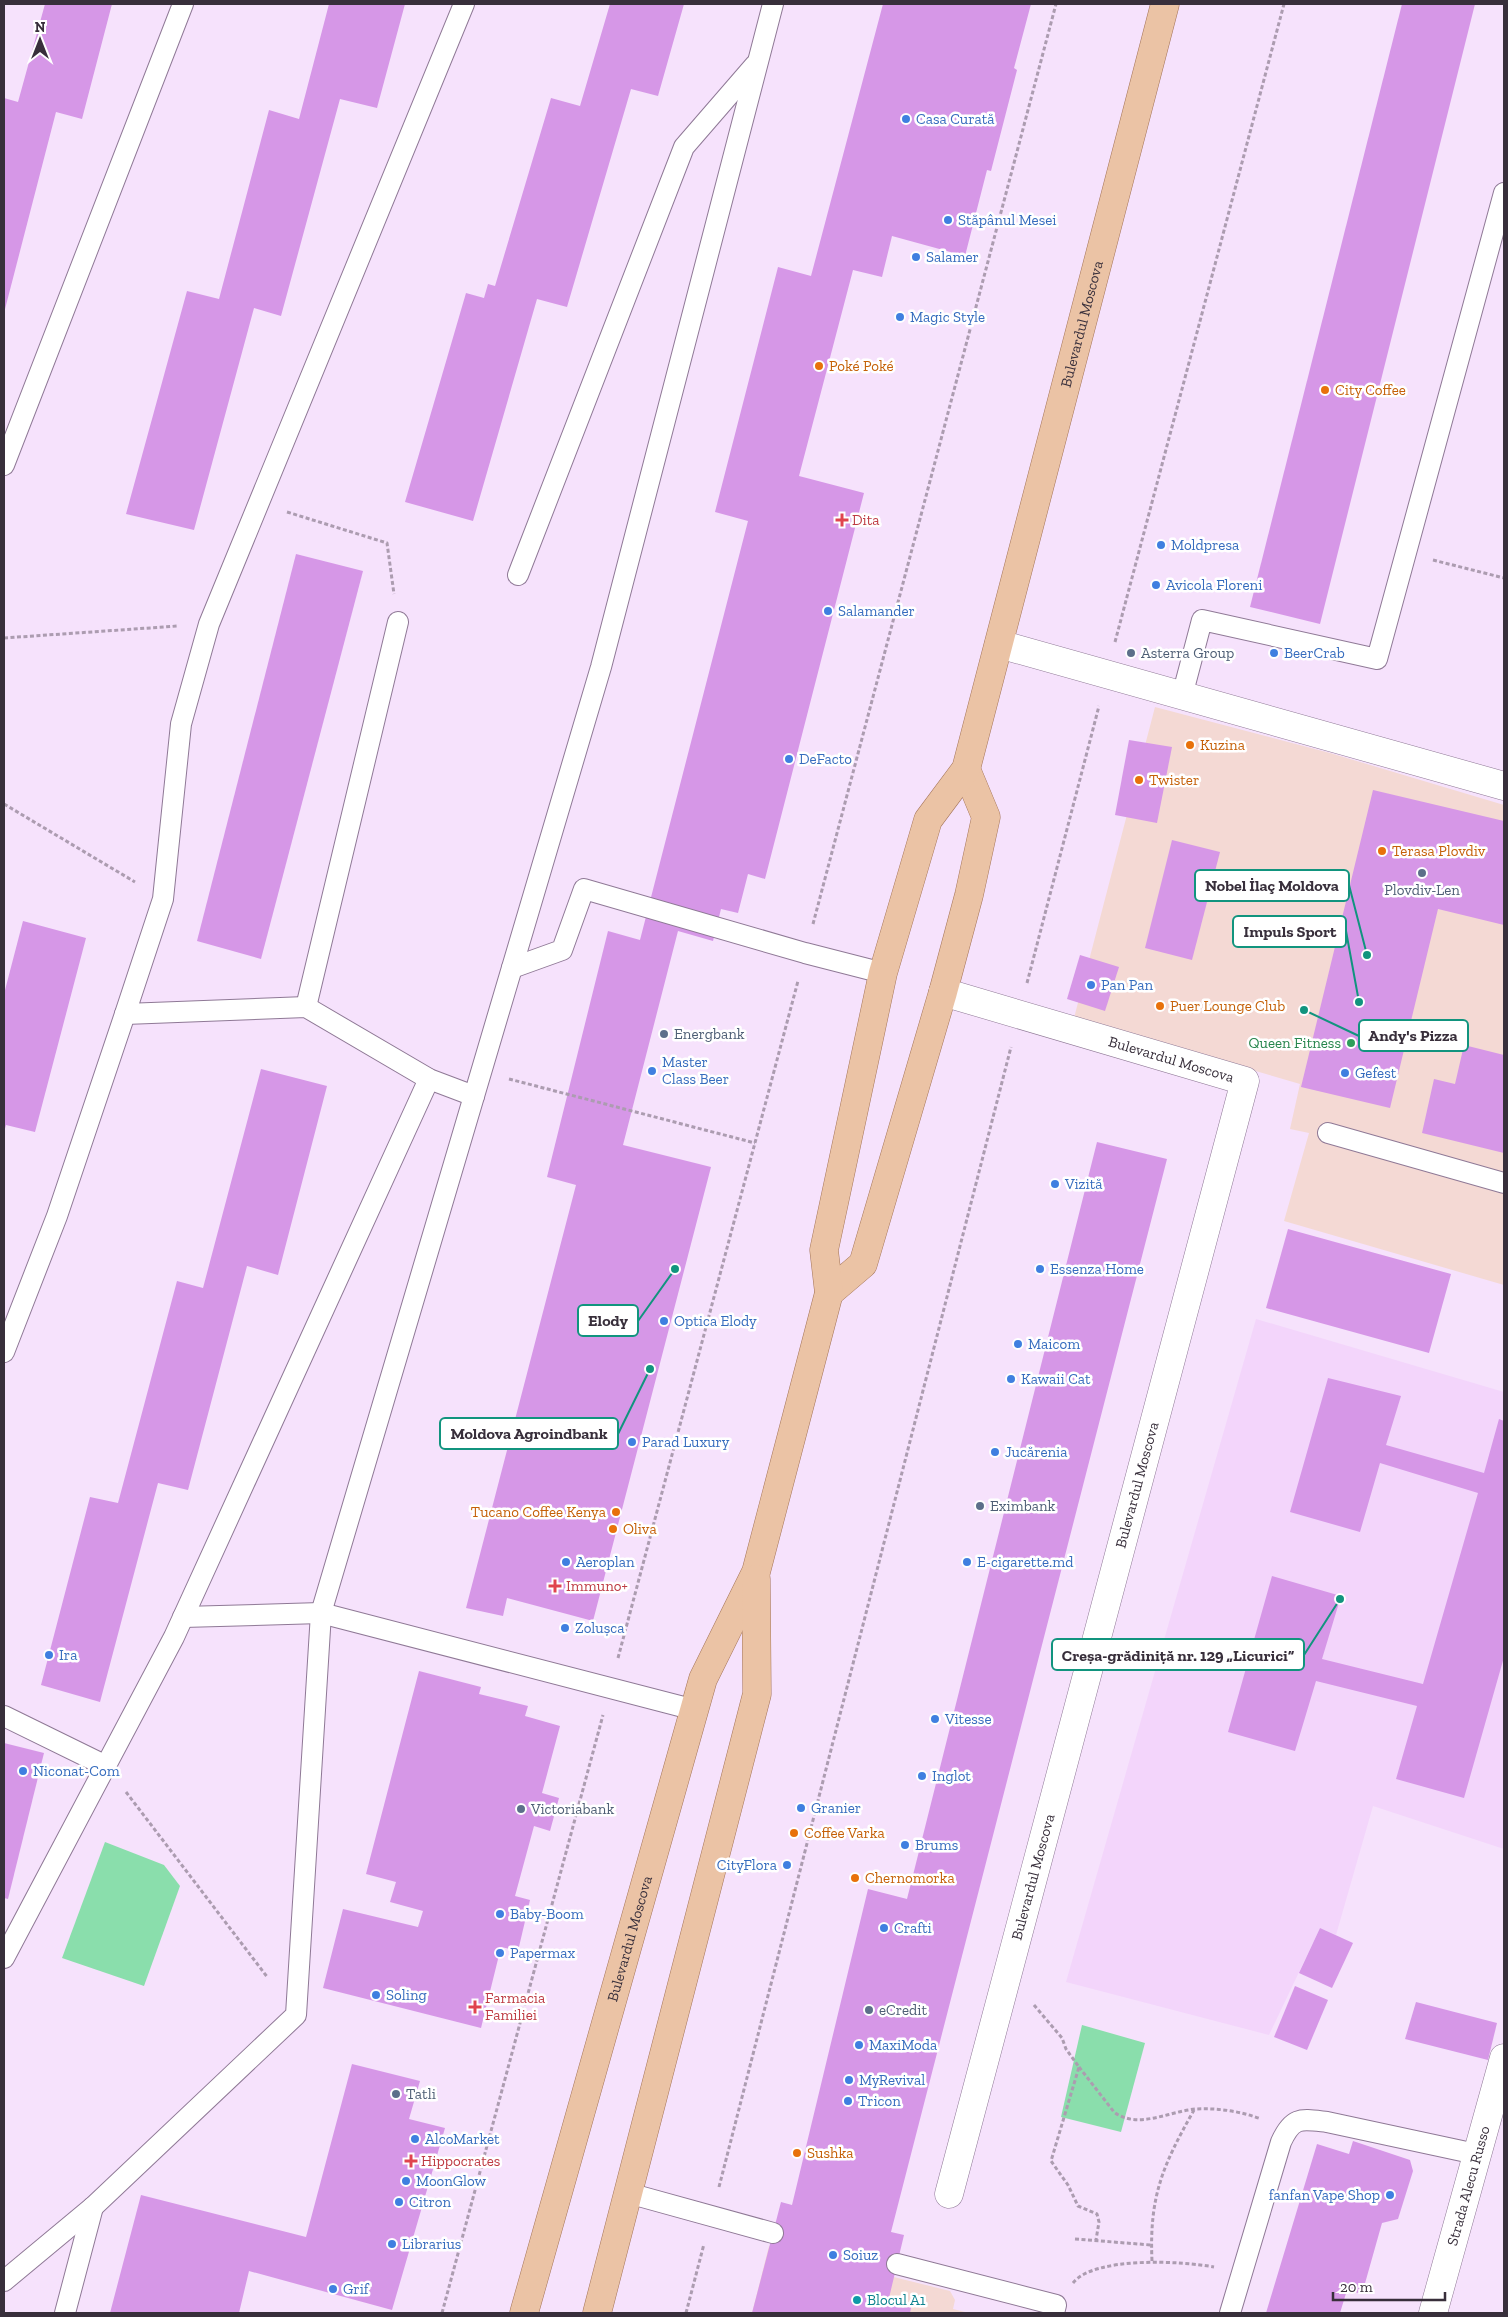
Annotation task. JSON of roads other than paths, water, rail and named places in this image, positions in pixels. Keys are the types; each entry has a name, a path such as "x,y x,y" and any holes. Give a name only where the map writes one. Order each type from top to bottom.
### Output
{"main road":[{"name":"Bulevardul Moscova","path":"524,2313 703,1679 756,1572 829,1293 824,1250 883,973 928,820 966,769 1165,4"},
{"path":"829,1293 863,1264 943,992 969,895 986,817 966,769"},
{"name":"Bulevardul Moscova","path":"597,2313 687,1971 757,1694 756,1572"}],"street":[{"path":"999,644 1504,786"},
{"name":"Bulevardul Moscova","path":"943,992 1018,1016 1245,1081 949,2194"},
{"name":"Strada Alecu Russo","path":"1433,2313 1504,2058"}],"lane":[{"path":"4,465 183,4"},
{"path":"4,1352 57,1216 163,900 181,724 209,624 464,4"},
{"path":"4,2281 93,2207 296,2015 321,1613 601,667 773,4"},
{"path":"518,575 684,147 758,62"},
{"path":"1182,696 1202,620 1377,659 1504,194"},
{"path":"306,1007 398,622"},
{"path":"512,968 562,950 584,889 805,953 883,973"},
{"path":"125,1014 306,1007 429,1080 474,1096"},
{"path":"4,1958 183,1617 429,1080"},
{"path":"1328,1133 1504,1183"},
{"path":"183,1617 321,1613 695,1710"},
{"path":"4,1716 106,1766"},
{"path":"1230,2313 1281,2142 1287,2129 1295,2121 1306,2119 1327,2122 1476,2154"},
{"path":"628,2193 773,2233"},
{"path":"65,2313 93,2207"},
{"path":"897,2264 1055,2309"}],"place":[{"name":"Casa Curată","path":"906,119"},
{"name":"Stăpânul Mesei","path":"948,220"},
{"name":"Salamer","path":"916,257"},
{"name":"Magic Style","path":"900,317"},
{"name":"Poké Poké","path":"819,366"},
{"name":"City Coffee","path":"1325,390"},
{"name":"Dita","path":"842,520"},
{"name":"Moldpresa","path":"1161,545"},
{"name":"Avicola Floreni","path":"1156,585"},
{"name":"Salamander","path":"828,611"},
{"name":"Asterra Group","path":"1131,653"},
{"name":"BeerCrab","path":"1274,653"},
{"name":"Kuzina","path":"1190,745"},
{"name":"DeFacto","path":"789,759"},
{"name":"Twister","path":"1139,780"},
{"name":"Terasa Plovdiv","path":"1382,851"},
{"name":"Plovdiv-Len","path":"1422,873"},
{"name":"Nobel İlaç Moldova","path":"1367,955"},
{"name":"Pan Pan","path":"1091,985"},
{"name":"Impuls Sport","path":"1359,1002"},
{"name":"Puer Lounge Club","path":"1160,1006"},
{"name":"Andy's Pizza","path":"1304,1010"},
{"name":"Energbank","path":"664,1034"},
{"name":"Queen Fitness","path":"1351,1043"},
{"name":"Master Class Beer","path":"652,1071"},
{"name":"Gefest","path":"1345,1073"},
{"name":"Vizită","path":"1055,1184"},
{"name":"Elody","path":"675,1269"},
{"name":"Essenza Home","path":"1040,1269"},
{"name":"Optica Elody","path":"664,1321"},
{"name":"Maicom","path":"1018,1344"},
{"name":"Moldova Agroindbank","path":"650,1369"},
{"name":"Kawaii Cat","path":"1011,1379"},
{"name":"Parad Luxury","path":"632,1442"},
{"name":"Jucărenia","path":"995,1452"},
{"name":"Eximbank","path":"980,1506"},
{"name":"Tucano Coffee Kenya","path":"616,1512"},
{"name":"Oliva","path":"613,1529"},
{"name":"Aeroplan","path":"566,1562"},
{"name":"E-cigarette.md","path":"967,1562"},
{"name":"Immuno+","path":"555,1586"},
{"name":"Creșa-grădiniță nr. 129 „Licurici“","path":"1340,1599"},
{"name":"Zolușca","path":"565,1628"},
{"name":"Ira","path":"49,1655"},
{"name":"Vitesse","path":"935,1719"},
{"name":"Niconat-Com","path":"23,1771"},
{"name":"Inglot","path":"922,1776"},
{"name":"Granier","path":"801,1808"},
{"name":"Victoriabank","path":"521,1809"},
{"name":"Coffee Varka","path":"794,1833"},
{"name":"Brums","path":"905,1845"},
{"name":"CityFlora","path":"787,1865"},
{"name":"Chernomorka","path":"855,1878"},
{"name":"Baby-Boom","path":"500,1914"},
{"name":"Crafti","path":"884,1928"},
{"name":"Papermax","path":"500,1953"},
{"name":"Soling","path":"376,1995"},
{"name":"Farmacia Familiei","path":"475,2007"},
{"name":"eCredit","path":"869,2010"},
{"name":"MaxiModa","path":"859,2045"},
{"name":"MyRevival","path":"849,2080"},
{"name":"Tatli","path":"396,2094"},
{"name":"Tricon","path":"848,2101"},
{"name":"AlcoMarket","path":"415,2139"},
{"name":"Sushka","path":"797,2153"},
{"name":"Hippocrates","path":"411,2161"},
{"name":"MoonGlow","path":"406,2181"},
{"name":"fanfan Vape Shop","path":"1390,2195"},
{"name":"Citron","path":"399,2202"},
{"name":"Librarius","path":"392,2244"},
{"name":"Soiuz","path":"833,2255"},
{"name":"Grif","path":"333,2289"},
{"name":"Blocul A1","path":"857,2300"}]}
